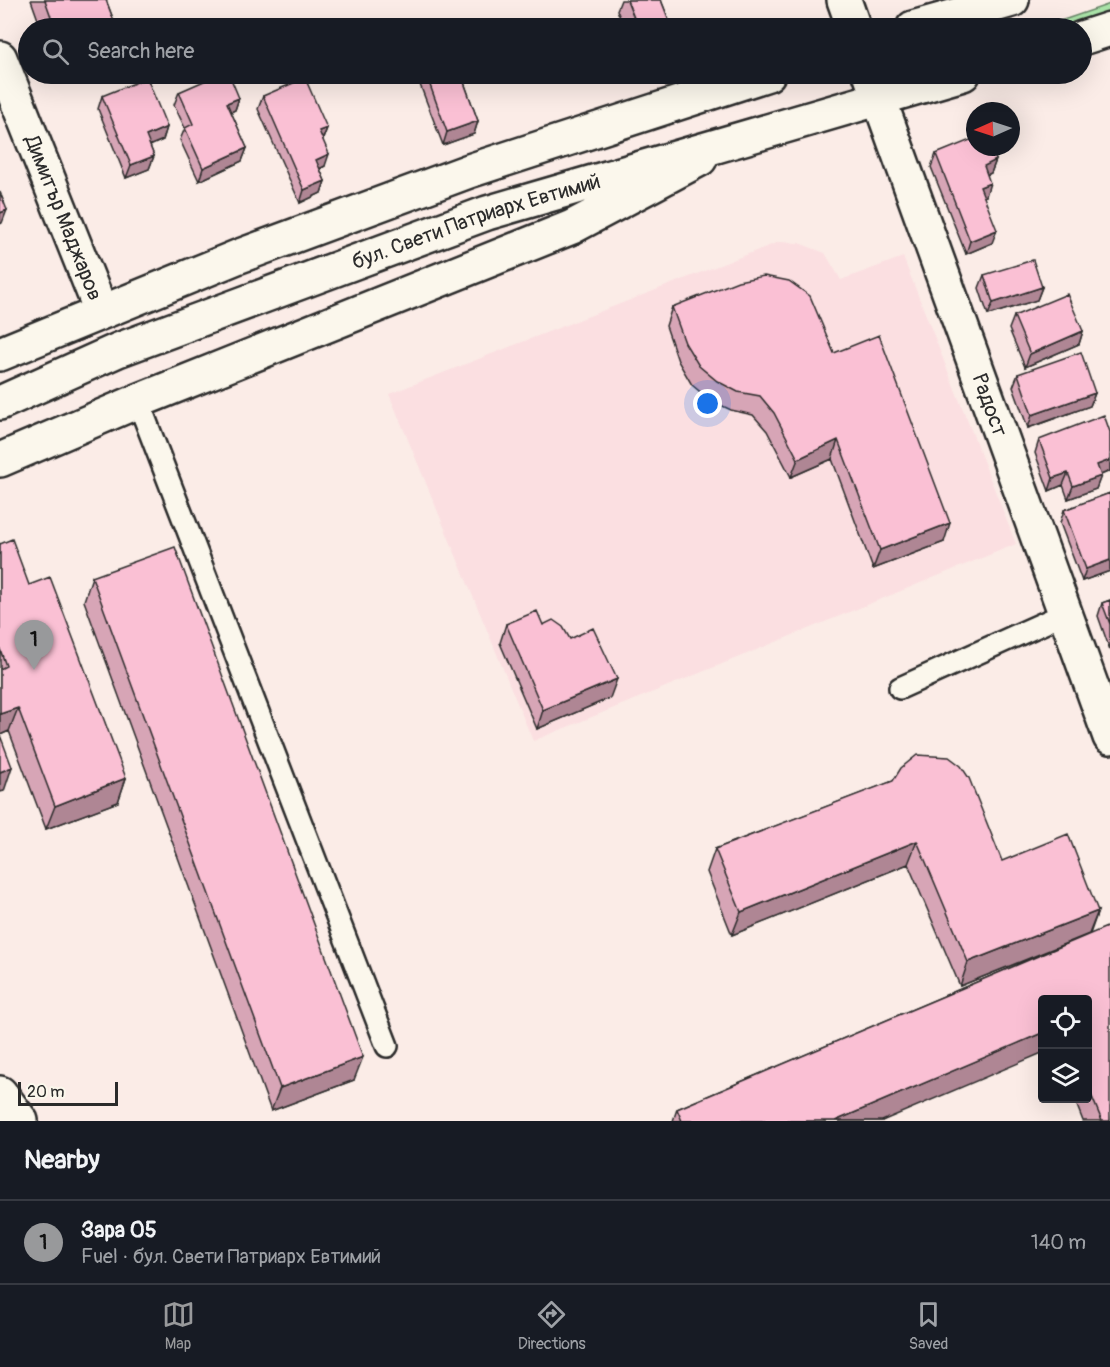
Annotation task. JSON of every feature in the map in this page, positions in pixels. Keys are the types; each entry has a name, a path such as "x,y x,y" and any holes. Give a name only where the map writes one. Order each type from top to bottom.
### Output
{"main road":[{"path":"844,0 850,18"},
{"path":"948,18 1012,0"},
{"path":"1092,35 1110,29"},
{"name":"Димитър Маджаров","path":"0,58 101,311"},
{"path":"0,354 101,311 469,171 737,84"},
{"name":"бул. Свети Патриарх Евтимий","path":"0,403 118,350 487,213 740,138 875,86"},
{"name":"Радост","path":"875,86 1110,736"},
{"path":"0,460 572,227 740,138"},
{"path":"0,1094 21,1121"}],"lane":[{"path":"138,402 387,1046"},
{"path":"900,688 1064,614"}],"shaded area":[{"path":"779,242 799,243 825,253 841,280 903,257 1016,544 533,741 389,394"}],"green space":[{"path":"1110,4 1110,11 1087,18 1069,18"}],"building":[{"path":"45,0 106,0 113,18 51,18"},
{"path":"627,0 661,0 668,18 634,18"},
{"path":"132,84 149,84 167,127 146,136 154,156 131,165 102,96"},
{"path":"197,84 233,84 239,98 227,103 247,148 203,168 185,128 193,124 179,92"},
{"path":"291,84 308,84 327,128 319,131 329,154 316,160 325,181 304,190 263,96"},
{"path":"430,84 465,84 478,121 447,132"},
{"path":"966,142 966,156 994,156 996,160 984,166 990,183 980,187 997,230 970,241 936,154"},
{"path":"0,192 7,210 0,213"},
{"path":"1033,260 1042,287 993,303 984,275"},
{"path":"764,276 789,281 810,296 834,353 879,335 950,523 880,550 838,440 798,459 774,413 760,396 738,392 717,381 699,366 685,343 672,307 738,281"},
{"path":"1067,294 1083,331 1030,354 1014,316"},
{"path":"1081,352 1095,393 1032,415 1018,374"},
{"path":"1104,415 1110,432 1110,460 1097,465 1101,476 1073,486 1068,473 1053,478 1039,440"},
{"path":"1110,493 1110,560 1086,569 1064,510"},
{"path":"12,539 29,585 50,577 126,778 55,806 18,708 0,714 0,669 6,666 0,649 0,544"},
{"path":"175,547 363,1057 280,1088 92,577"},
{"path":"1110,600 1110,624 1102,603"},
{"path":"537,611 543,625 553,620 563,627 570,639 593,628 617,679 543,710 506,624"},
{"path":"0,735 12,767 0,772"},
{"path":"917,755 949,757 961,766 969,778 1002,861 1068,834 1098,911 968,962 917,841 741,912 715,849 893,781 901,768"},
{"path":"1109,926 1110,928 1110,1121 1102,1121 1092,1097 1092,995 1038,995 1038,1035 835,1121 682,1121 677,1109"}],"place":[{"name":"Зара 05","path":"34,670"}]}
